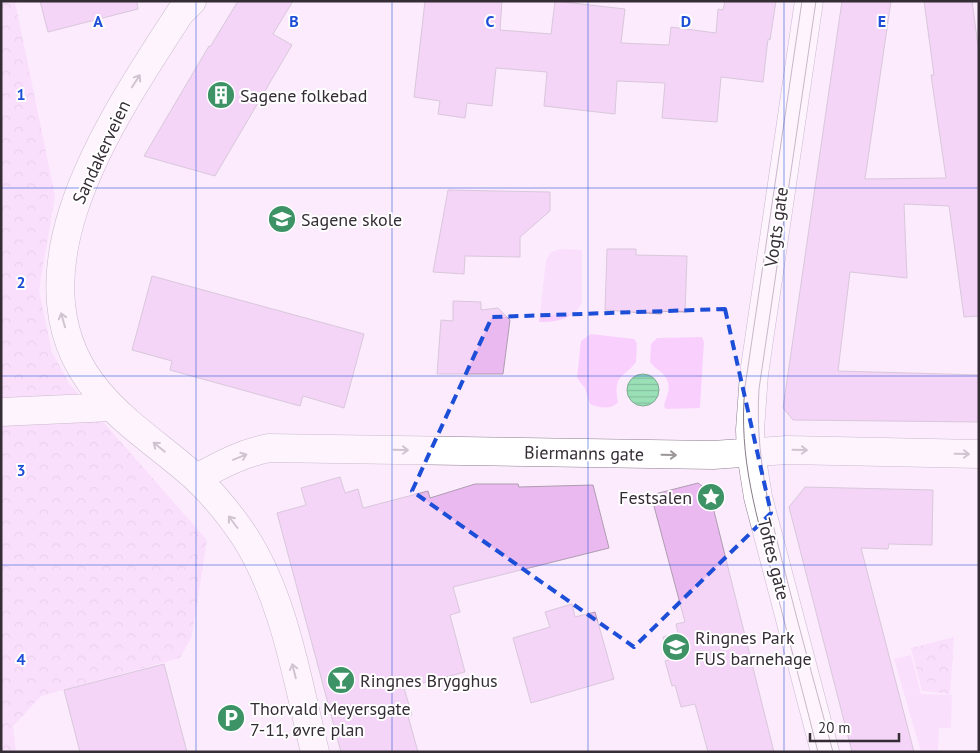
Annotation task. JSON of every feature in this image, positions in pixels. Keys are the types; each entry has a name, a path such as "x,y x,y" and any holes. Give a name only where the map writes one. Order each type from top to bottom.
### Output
{"street":[{"name":"Sandakerveien","path":"192,1 180,13 118,110 84,179 62,251 59,296 65,328 86,375 112,407 196,478 217,500 245,538 279,612 315,752"},
{"name":"Vogts gate","path":"751,453 754,374 809,1"},
{"path":"1,412 112,407"},
{"name":"Biermanns gate","path":"196,478 222,464 255,450 269,448 713,455 787,450 979,454"},
{"name":"Toftes gate","path":"751,453 758,497 824,752"}],"highlighted area":[{"path":"725,309 771,513 634,647 412,491 492,317"}],"green space":[{"path":"1,1 15,1 55,196 39,290 52,352 69,383 207,540 192,636 180,658 41,696 13,726 16,752 1,752"},
{"path":"560,249 582,250 582,302 570,316 551,322 539,322 546,260 551,252"},
{"path":"591,334 634,339 637,343 636,362 620,378 617,386 618,402 609,407 590,404 585,388 577,378 581,341"},
{"path":"702,337 704,342 700,408 666,409 664,406 669,386 666,378 650,362 651,344 657,338"},
{"path":"954,637 950,694 922,691 911,648"},
{"path":"911,655 921,694 952,695 951,728 939,728 938,752 921,752 894,659"}],"shaded area":[{"path":"643,374 655,378 659,390 655,402 643,406 631,402 627,390 631,378"}],"building":[{"path":"40,1 137,1 138,9 48,32"},
{"name":"Sagene folkebad","path":"238,1 293,1 273,34 292,45 215,176 144,156 209,46"},
{"path":"425,1 502,1 500,30 551,34 555,1 625,9 621,43 669,45 671,27 716,33 718,9 723,10 725,1 776,1 770,40 768,39 763,82 721,77 717,122 662,118 665,83 617,81 615,114 544,106 547,72 496,68 492,106 467,103 465,118 438,114 440,101 414,97"},
{"path":"842,1 891,1 865,179 946,178 931,75 934,75 924,1 972,1 979,53 979,316 964,317 949,206 904,204 907,278 850,272 838,371 979,375 979,422 793,420 783,408"},
{"path":"448,190 550,192 550,211 520,237 520,257 465,256 464,274 433,272"},
{"path":"607,249 636,249 636,255 687,256 685,312 662,311 661,314 605,310"},
{"path":"152,276 364,334 344,408 303,396 300,406 170,370 172,361 132,350"},
{"path":"453,301 481,302 481,310 498,308 510,320 503,374 437,374 441,320 453,321"},
{"path":"340,477 345,493 358,489 363,508 428,491 430,498 475,484 518,484 519,487 593,485 609,548 453,587 460,612 450,615 465,672 404,688 412,715 408,716 418,752 341,752 277,513 306,505 301,488"},
{"path":"698,483 709,491 774,752 708,752 695,704 681,707 675,685 672,686 665,661 669,660 663,637 678,633 676,624 685,622 651,495"},
{"path":"805,487 933,490 932,545 889,544 888,549 861,548 914,752 852,752 789,507"},
{"path":"572,604 575,617 595,612 614,679 531,703 513,638 550,627 545,612"},
{"path":"164,664 187,752 80,752 64,690"}],"tram line":[{"path":"802,1 745,387 744,438 756,511 818,752"},
{"path":"816,1 759,389 758,413 764,482 833,752"}],"place":[{"name":"Sagene folkebad","path":"221,95"},
{"name":"Sagene skole","path":"282,219"},
{"name":"Festsalen","path":"711,497"},
{"name":"Ringnes Park FUS barnehage","path":"676,647"},
{"name":"Ringnes Brygghus","path":"341,680"},
{"name":"Thorvald Meyersgate 7-11, øvre plan","path":"231,718"}]}
